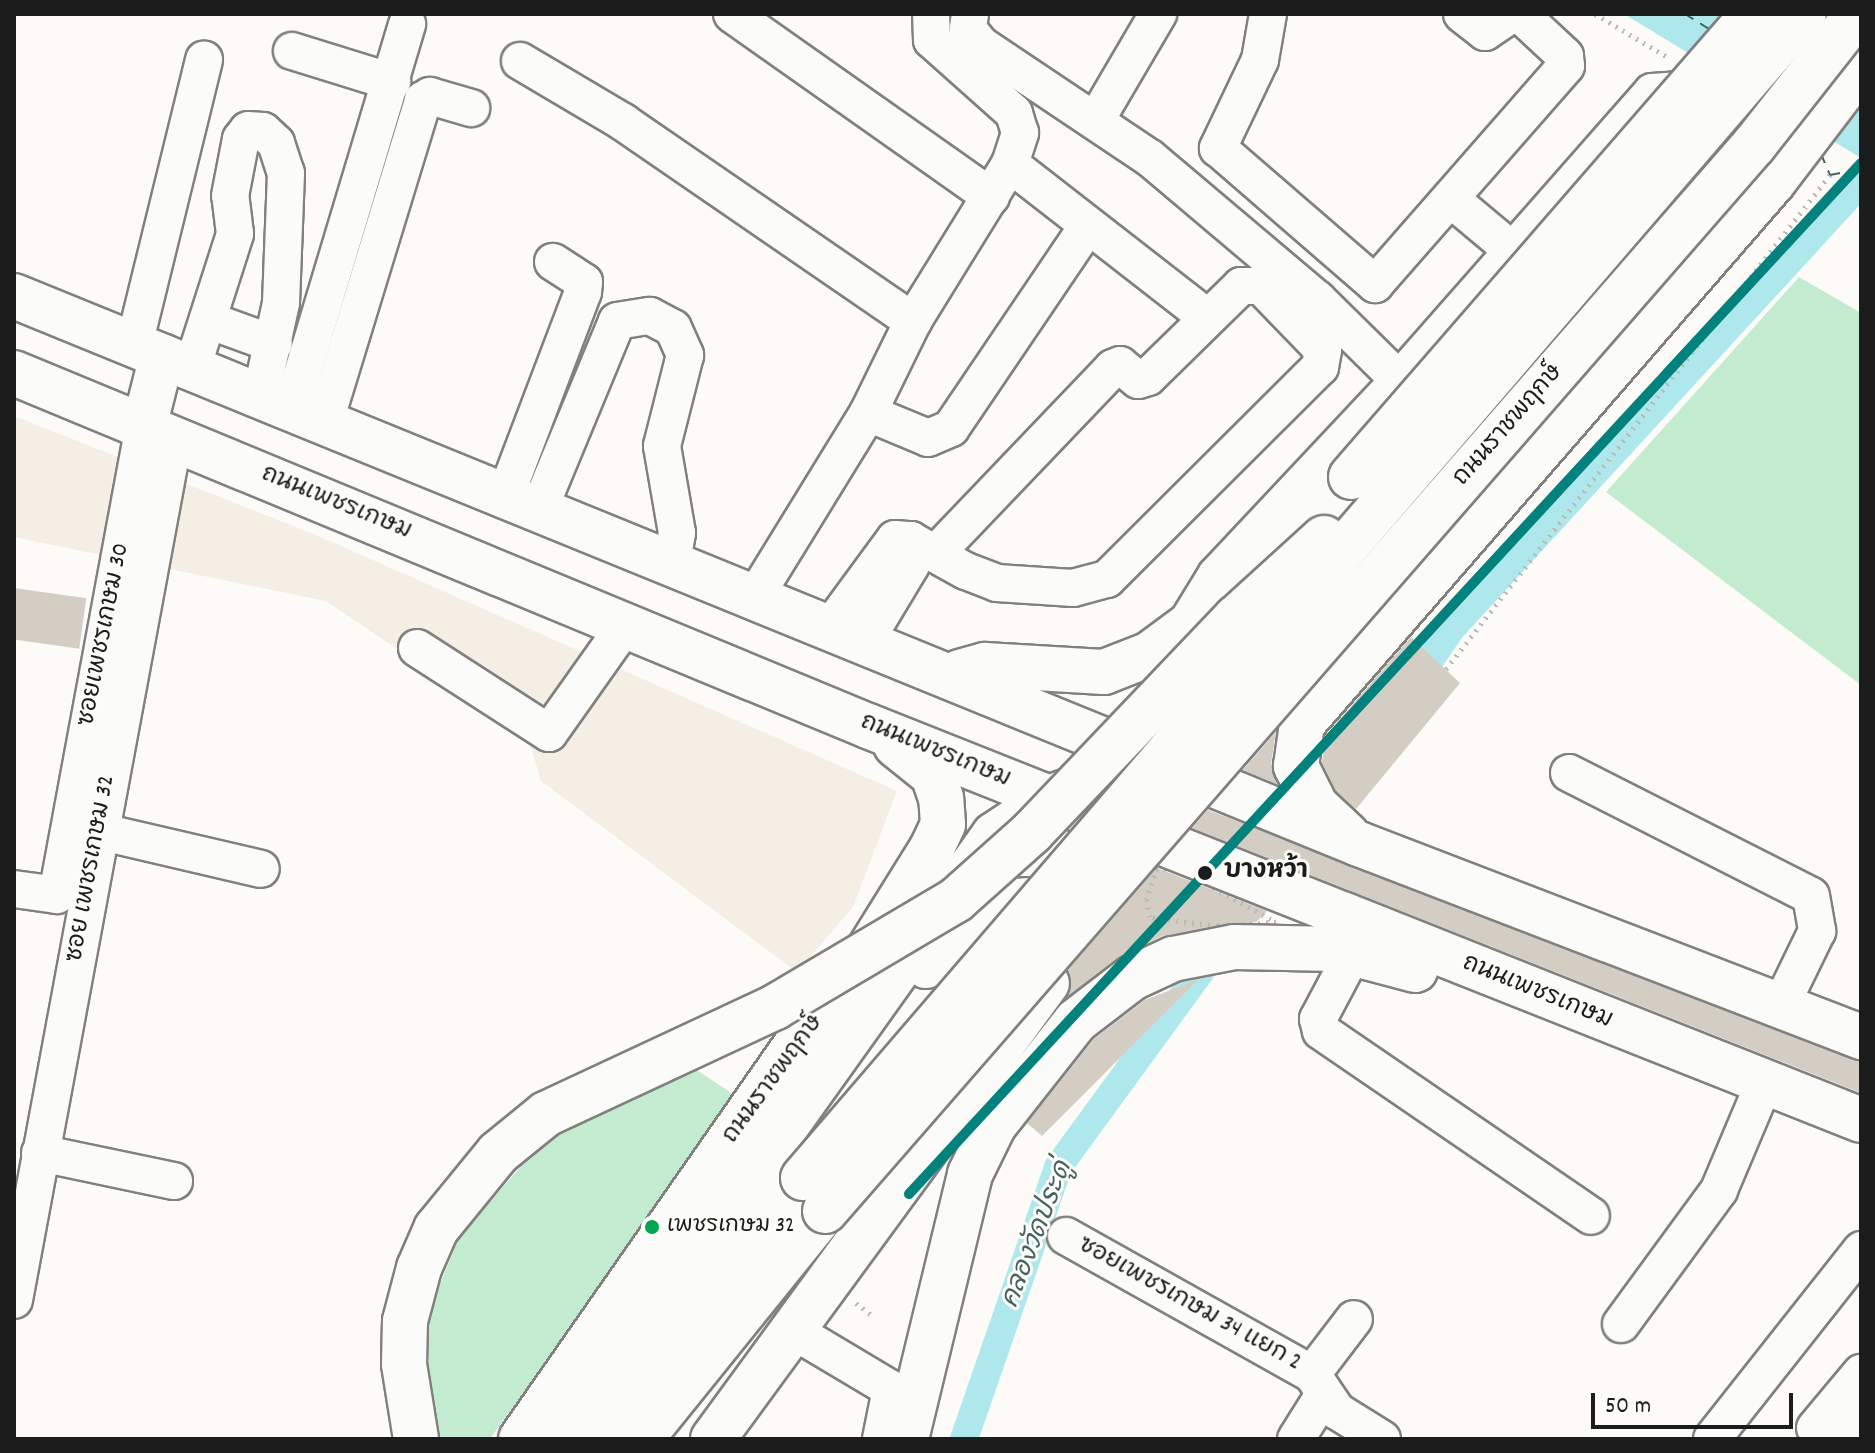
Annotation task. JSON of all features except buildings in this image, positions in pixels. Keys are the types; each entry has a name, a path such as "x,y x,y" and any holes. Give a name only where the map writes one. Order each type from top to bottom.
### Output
{"main road":[{"path":"955,675 985,665 1104,672 1180,634 1216,605 1351,477 1753,14"},
{"name":"ถนนราชพฤกษ์","path":"641,1439 814,1195 1417,465 1804,14"},
{"name":"ถนนราชพฤกษ์","path":"600,1439 814,1195 1754,145 1857,14"},
{"path":"1359,844 1316,806 1296,766 1295,742 1302,724 1439,571 1774,181 1861,67"},
{"path":"14,296 955,675 1359,844 1861,1037"},
{"path":"159,433 163,357"},
{"name":"ถนนเพชรเกษม","path":"14,373 627,623 868,726 1861,1120"},
{"path":"416,1439 404,1364 405,1321 419,1268 465,1187 509,1142 546,1114 775,1007 956,900 1032,832 1236,618 1417,465"},
{"path":"713,1439 1044,986 1157,840 1150,814 1128,780 1077,737 955,675"},
{"name":"ถนนราชพฤกษ์","path":"521,1439 799,1041 853,975 932,848 943,824 933,775 868,726"},
{"path":"563,1439 994,835 1049,798 1085,785 1128,780 1221,787"},
{"path":"823,1071 973,918 993,906 1032,900 1052,911 1060,942 1044,986"},
{"path":"906,1439 970,1174 1003,1112 1076,1021 1132,978 1173,959 1234,947 1353,953 1671,1047"},
{"path":"541,1439 658,1304"}],"street":[{"path":"732,14 991,197"},
{"path":"756,595 868,413 913,321 1010,164 1020,122 932,40 931,14"},
{"path":"970,14 968,29 981,45 1097,118 1317,299 1399,380"},
{"path":"1097,118 1158,14"},
{"path":"1268,14 1255,72 1218,143 1223,156 1375,284 1452,200 1567,63 1520,14"},
{"path":"1462,14 1485,32 1512,14"},
{"path":"293,408 407,24"},
{"path":"292,51 392,82"},
{"path":"163,357 204,59"},
{"path":"520,61 623,122 913,321"},
{"path":"1180,634 1216,575 1399,380 1652,92 1681,90 1725,124 1731,140 1728,159 1295,657 1275,691 1251,699 1228,694 1212,681 1201,653 1202,627 1216,605"},
{"path":"293,408 423,100 430,96 471,108"},
{"path":"163,357 208,320 235,234 230,196 241,139 248,130 263,131 276,143 286,173 274,344 293,408"},
{"path":"1010,164 1194,307"},
{"path":"1452,200 1513,251"},
{"path":"868,413 928,438 951,428 1088,226"},
{"path":"235,234 281,245"},
{"path":"523,500 583,292 584,282 553,262"},
{"path":"848,633 885,544 923,547 981,579 1017,587 1073,588 1107,579 1320,367 1323,350 1257,284 1241,286 1148,377 1138,380 1120,365 1113,368 923,547"},
{"path":"523,500 617,321 650,316 673,328 685,355 662,446 677,533 672,562"},
{"path":"208,320 274,344"},
{"name":"ซอย เพชรเกษม 32","path":"14,1300 98,831 159,433"},
{"name":"ซอยเพชรเกษม 30","path":"14,889 57,895 159,433"},
{"path":"417,648 545,739 627,623"},
{"path":"1295,657 1295,742"},
{"path":"1569,773 1811,896 1817,931 1781,1005"},
{"path":"98,831 261,869"},
{"path":"1353,953 1318,1019 1321,1031 1591,1216"},
{"path":"401,1439 413,1347 453,1223 550,1121 684,1036"},
{"path":"1621,1324 1719,1190 1765,1081"},
{"path":"40,1153 174,1181"},
{"name":"ซอยเพชรเกษม 34 แยก 2","path":"1066,1236 1317,1385 1382,1439"},
{"path":"1712,1439 1861,1250"},
{"path":"1296,1439 1317,1385 1354,1319"},
{"path":"792,1330 891,1389 881,1439"},
{"path":"1829,1434 1861,1373"},
{"path":"1829,1434 1861,1418"}],"path":[{"path":"1595,14 1673,60"},
{"path":"1446,669 1784,229 1830,175"},
{"path":"1178,868 1276,922 1218,926 1150,917 1146,900 1156,869 1178,868"}],"shaded area":[{"path":"14,416 316,535 897,791 853,907 797,972 541,781 528,737 326,601 14,537"}],"green space":[{"path":"1799,277 1861,313 1861,685 1606,492"},
{"path":"689,1065 736,1096 490,1439 427,1439 389,1408 459,1238 554,1128"}],"water":[{"path":"1624,14 1777,14 1861,64 1861,158"}],"waterway":[{"name":"คลองวัดประดู่","path":"1412,686 1451,629 1861,183"},
{"name":"คลองวัดประดู่","path":"964,1439 1058,1167 1201,971"}],"ferry route":[{"path":"1685,14 1711,30"},
{"path":"1821,154 1830,175 1861,169"}],"transit line":[{"path":"909,1194 1861,163"}],"place":[{"name":"บางหว้า","path":"1205,873"},
{"name":"เพชรเกษม 32","path":"652,1227"}]}
